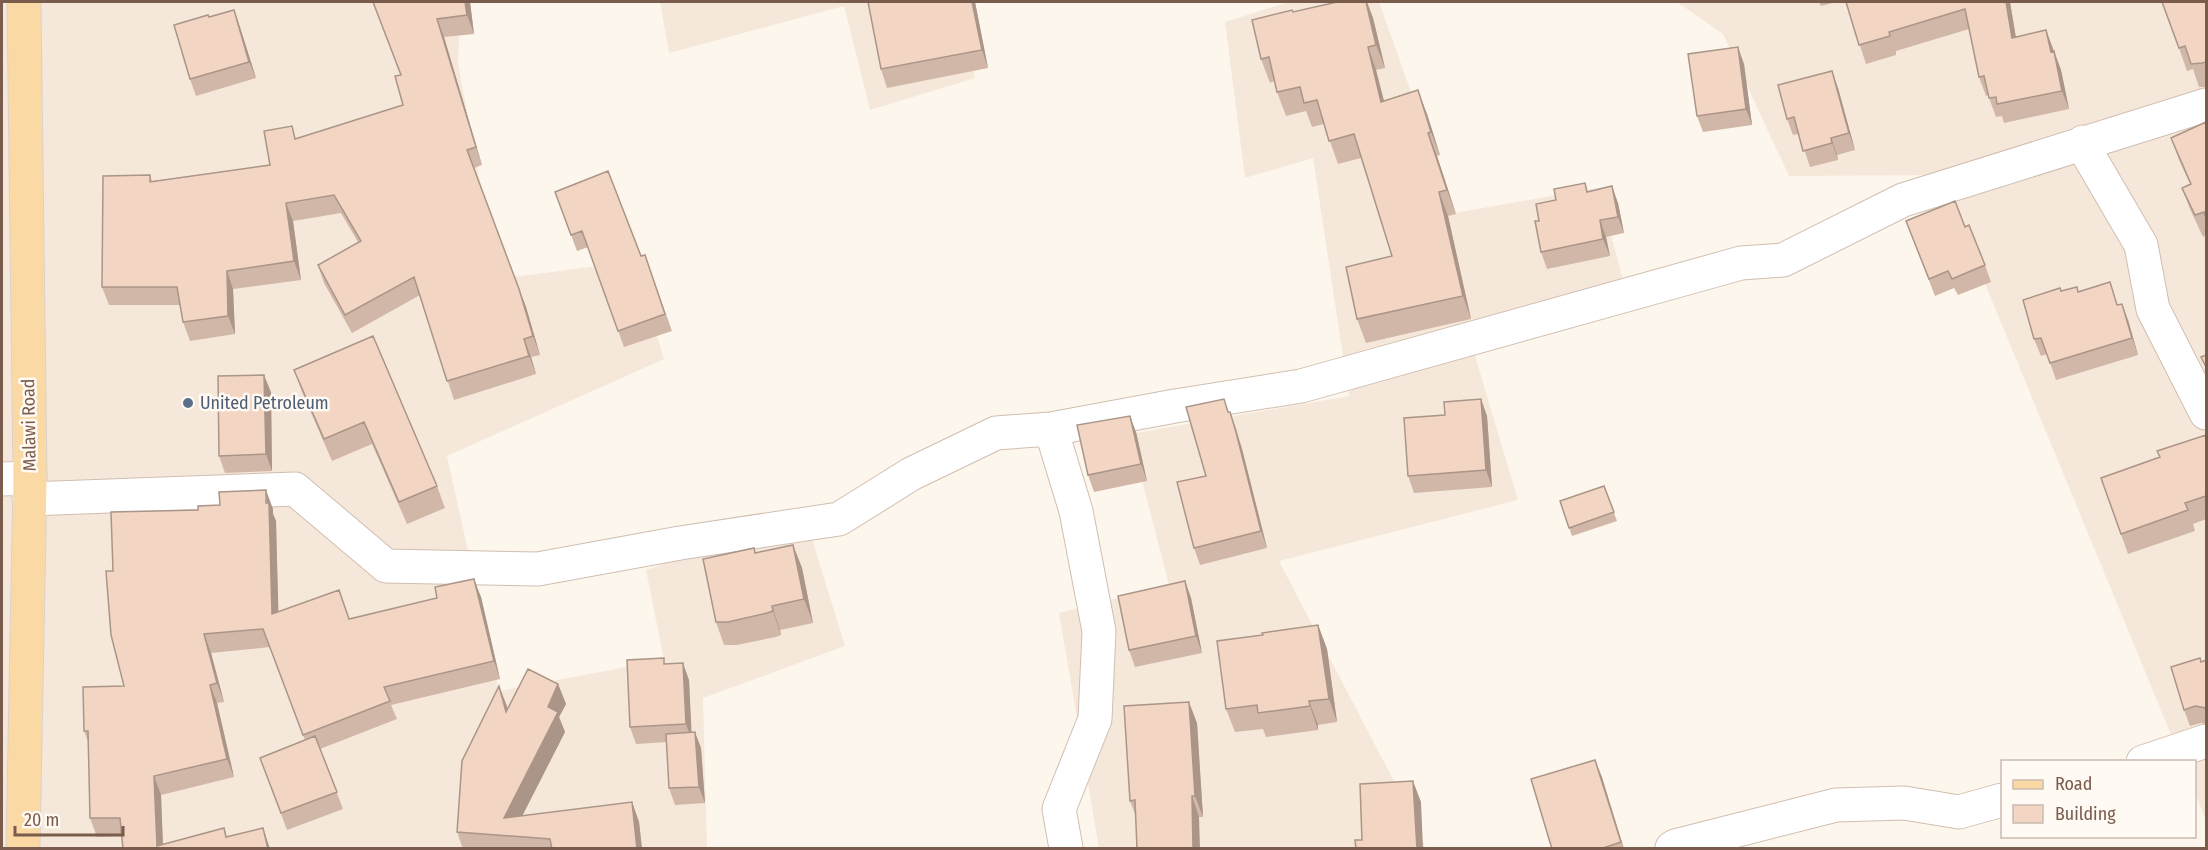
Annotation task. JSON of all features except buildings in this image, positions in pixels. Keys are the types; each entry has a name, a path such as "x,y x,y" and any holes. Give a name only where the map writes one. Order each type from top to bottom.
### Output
{"main road":[{"name":"Malawi Road","path":"23,849 20,485 24,2"}],"street":[{"path":"20,485 295,489 386,566 538,569 680,543 839,519 911,474 996,433 1051,429 1301,386 1741,263 1783,260 1903,200 2206,105"},
{"path":"2084,142 2089,156 2141,245 2153,309 2206,413"},
{"path":"1051,429 1076,510 1099,631 1095,719 1059,809 1066,849"},
{"path":"2149,760 2206,741"},
{"path":"1672,849 1675,846 1836,805 1904,803 1959,812 2001,800"}],"shaded area":[{"path":"2,2 461,2 458,63 498,279 635,261 664,359 447,456 499,691 664,660 646,570 805,516 845,646 703,698 707,848 2,848"},
{"path":"660,2 960,2 975,78 870,110 844,6 669,53"},
{"path":"1289,2 1379,2 1454,213 1598,188 1628,297 1473,349 1518,500 1279,561 1421,833 1425,848 1099,848 1059,613 1169,585 1130,434 1349,396 1313,158 1245,178 1225,22"},
{"path":"1677,2 2206,2 2206,821 2196,795 2196,760 2182,760 1940,175 1789,176 1723,34"}],"place":[{"name":"United Petroleum","path":"188,403"}]}
